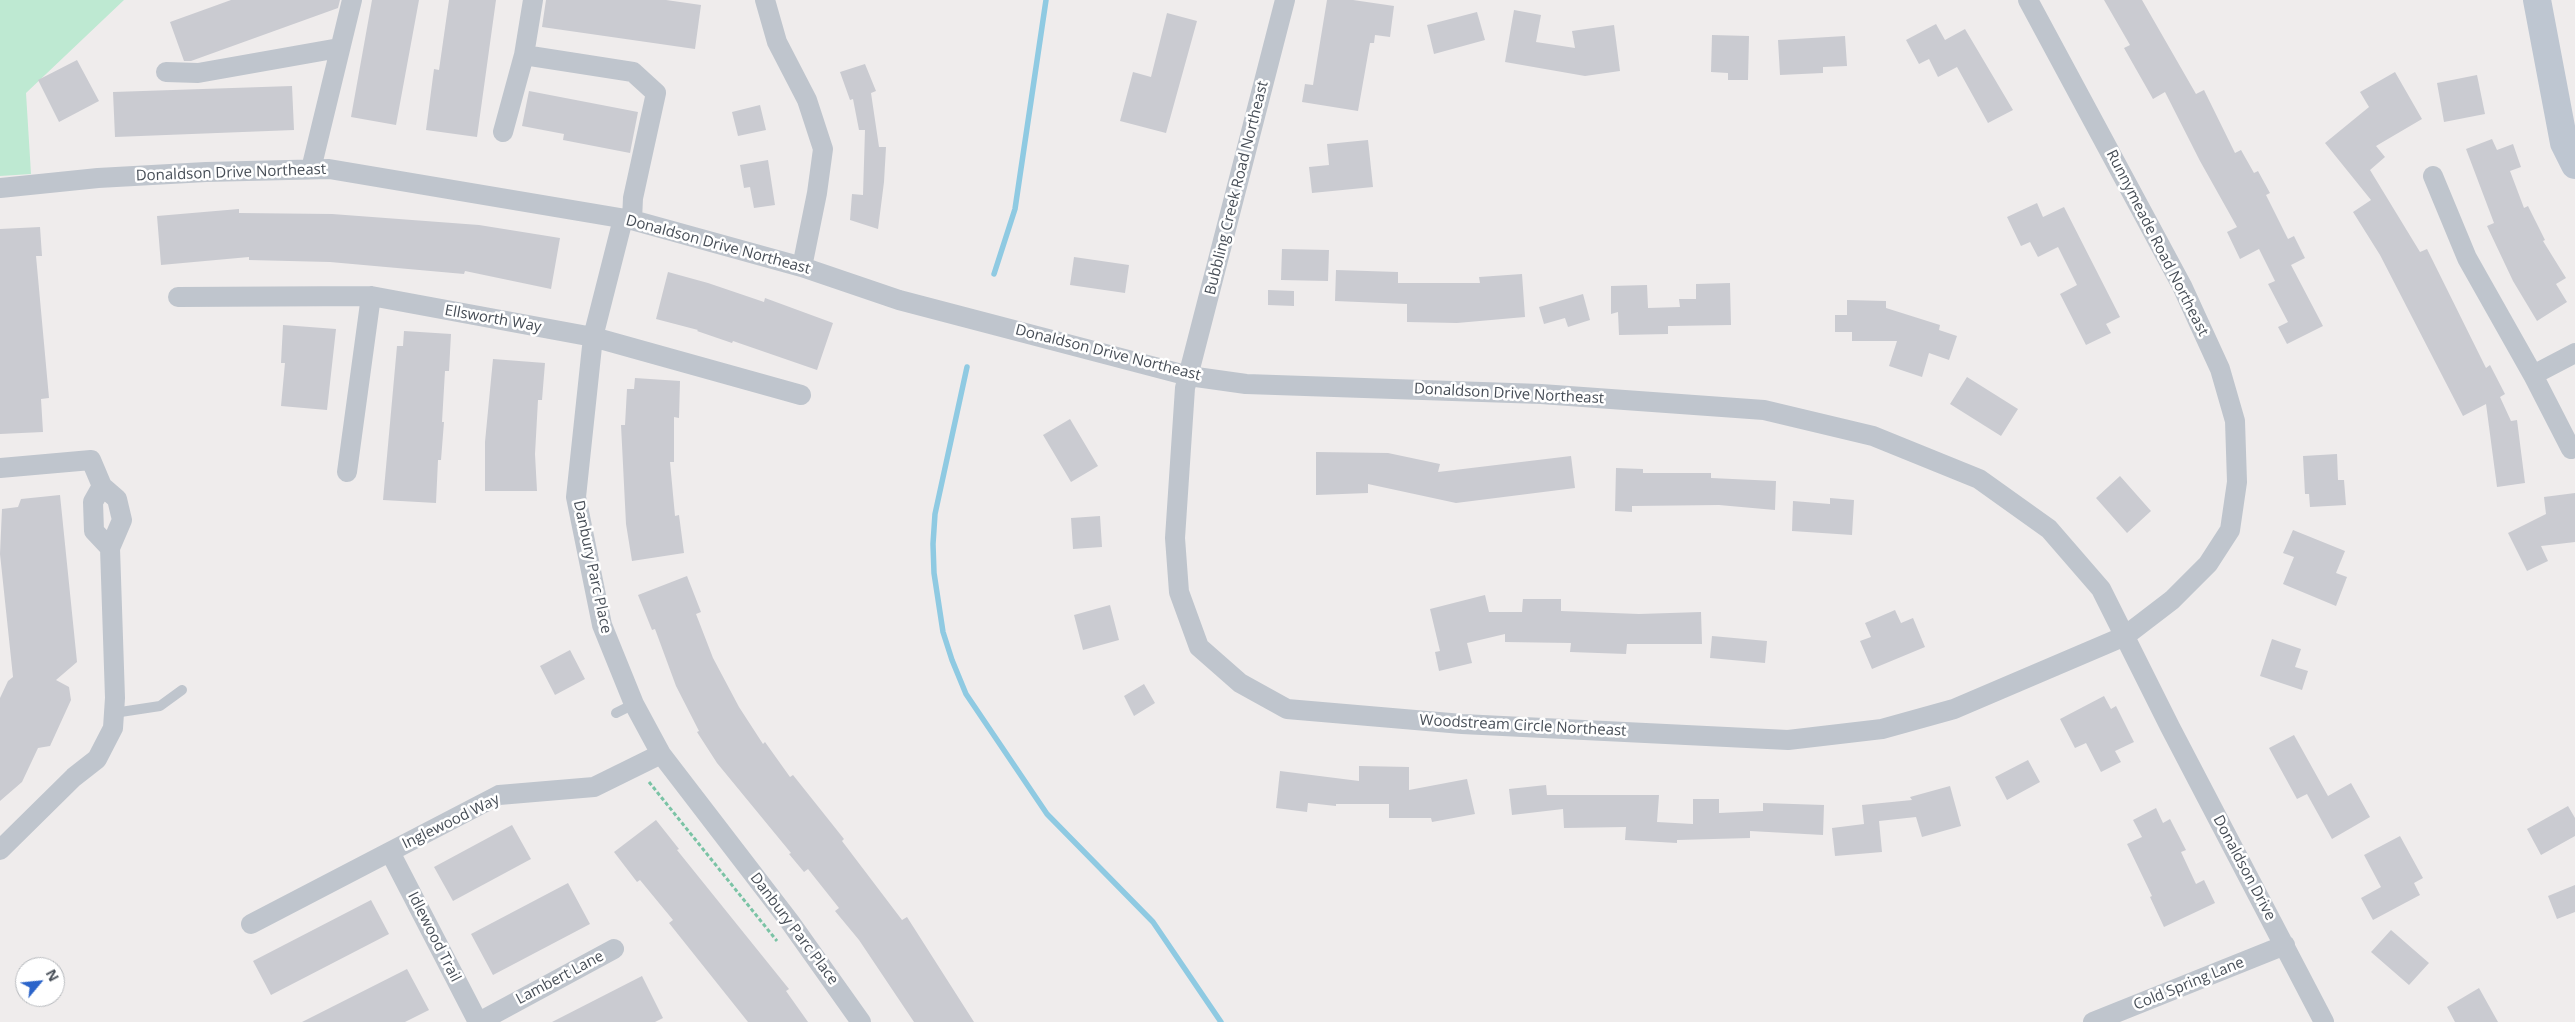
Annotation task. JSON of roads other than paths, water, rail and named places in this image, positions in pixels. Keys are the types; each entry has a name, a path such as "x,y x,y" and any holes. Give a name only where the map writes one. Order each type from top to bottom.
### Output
{"street":[{"path":"311,169 352,0"},
{"path":"503,132 524,55 533,0"},
{"path":"765,0 778,42 806,100 823,149 817,193 802,267"},
{"name":"Bubbling Creek Road Northeast","path":"1189,376 1285,0"},
{"name":"Runnymeade Road Northeast","path":"2028,0 2182,286 2220,369 2235,421 2237,482 2230,530 2208,564 2172,600 2125,636"},
{"path":"2537,0 2564,143 2575,165"},
{"path":"166,72 198,74 340,48"},
{"name":"Danbury Parc Place","path":"524,55 633,72 656,93 628,220 593,337 576,497 602,625 634,704 660,754 790,922 861,1022"},
{"name":"Donaldson Drive Northeast","path":"0,188 98,178 329,169 628,220 802,267 899,300 1189,376 1246,384 1541,394 1764,410 1873,436 1979,478 2049,529 2101,589 2163,714"},
{"path":"2433,176 2468,258 2571,448"},
{"path":"348,472 370,296"},
{"name":"Ellsworth Way","path":"178,297 370,296 593,337 800,395"},
{"path":"2533,375 2575,353"},
{"name":"Woodstream Circle Northeast","path":"1189,376 1185,388 1175,538 1178,592 1199,647 1240,683 1287,709 1462,724 1788,740 1882,730 1954,709 2125,636"},
{"path":"0,468 91,460 102,486 117,499 122,520 110,548 113,728 97,759 74,777 0,850"},
{"path":"102,486 93,502 94,531 110,548"},
{"name":"Donaldson Drive","path":"2163,714 2324,1022"},
{"name":"Inglewood Way","path":"251,924 499,795 594,787 660,754"},
{"name":"Idlewood Trail","path":"390,852 478,1022"},
{"name":"Cold Spring Lane","path":"2093,1022 2285,945"},
{"name":"Lambert Lane","path":"478,1022 614,949"}],"lane":[{"path":"114,713 160,706 182,690"},
{"path":"616,713 634,704"}],"waterway":[{"path":"994,274 1015,209 1046,0"},
{"path":"967,367 935,514 933,544 934,573 943,632 952,660 966,694 1047,814 1153,922 1221,1022"}]}
